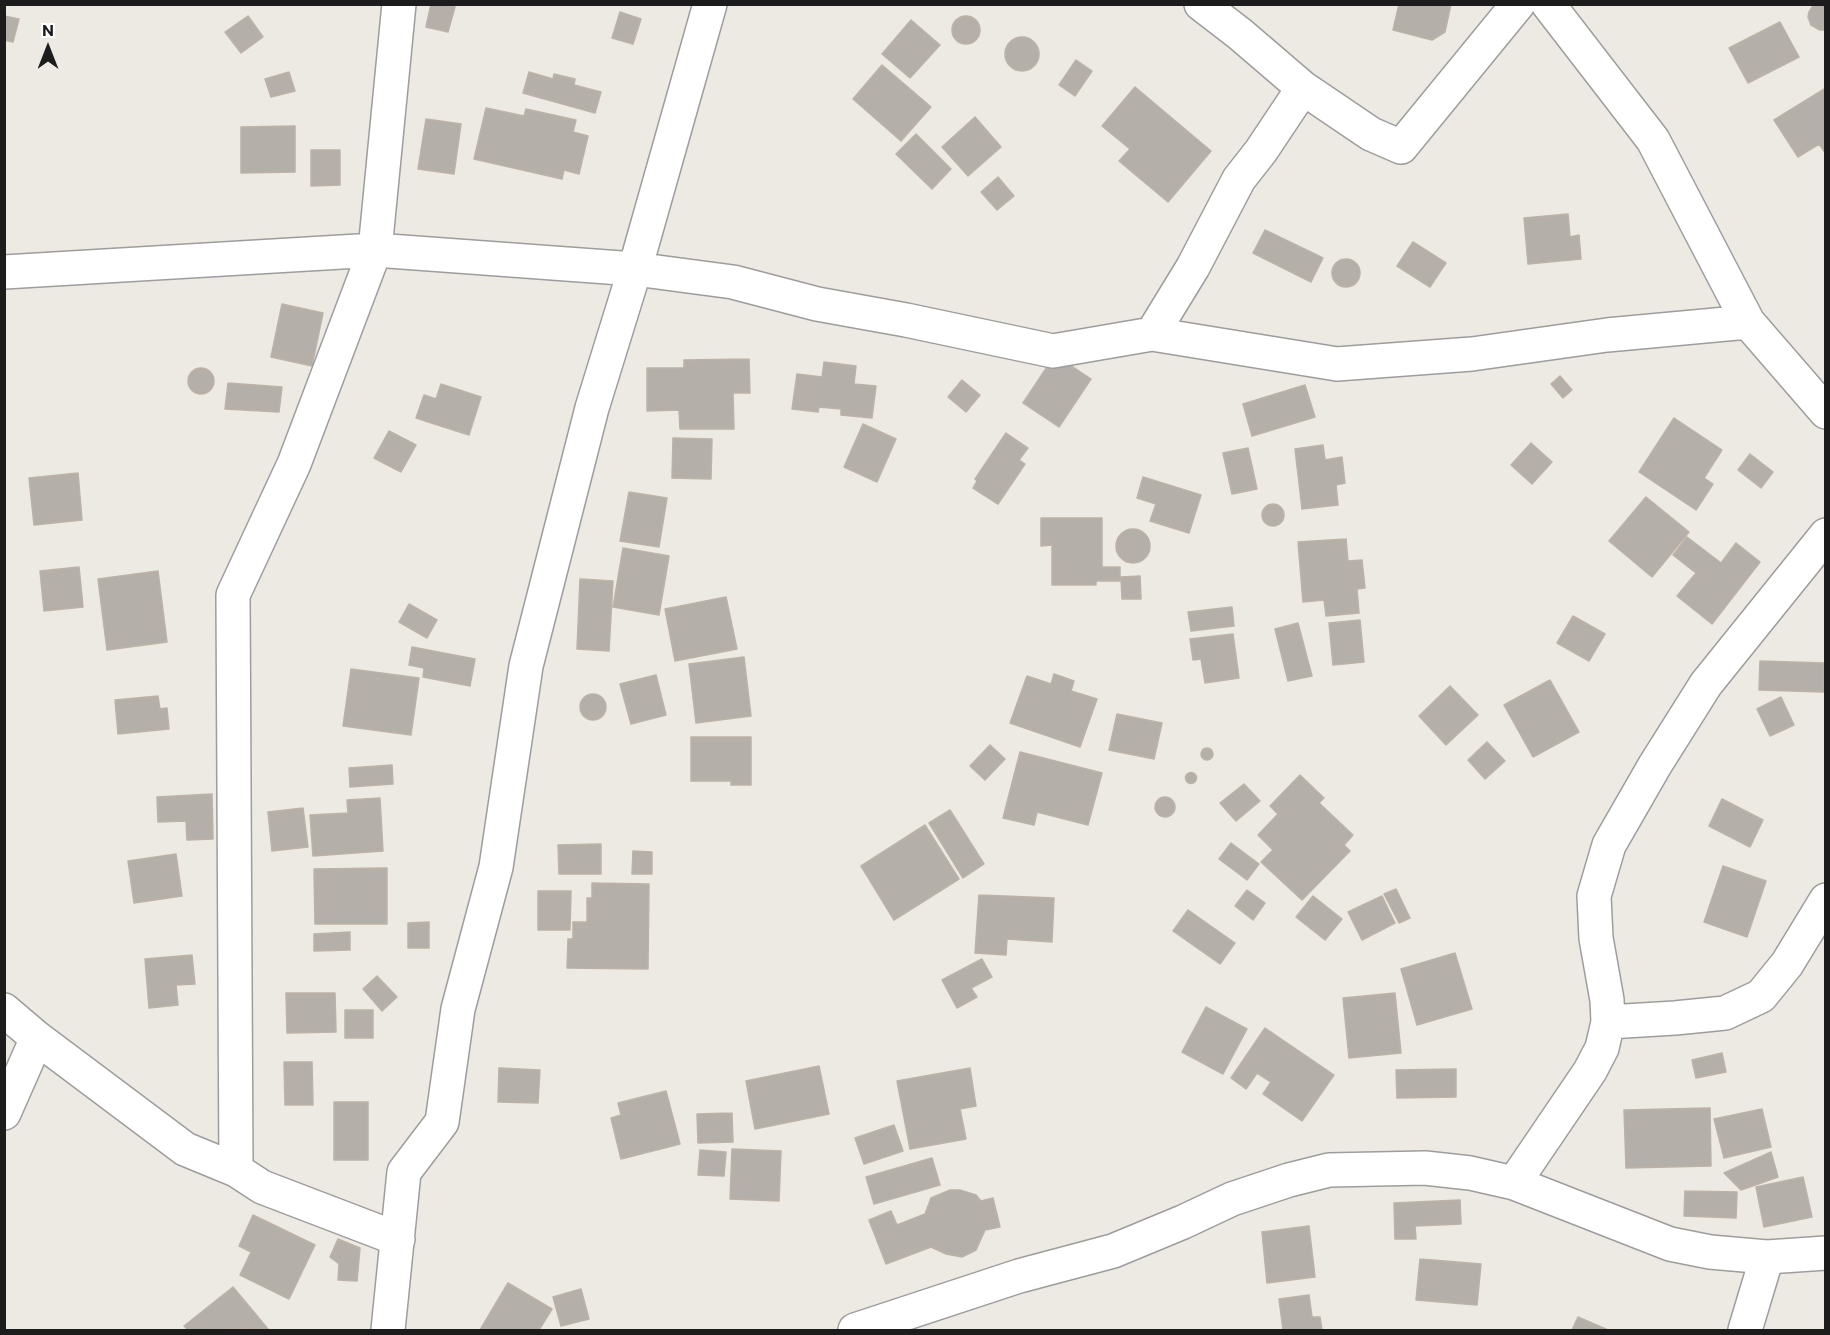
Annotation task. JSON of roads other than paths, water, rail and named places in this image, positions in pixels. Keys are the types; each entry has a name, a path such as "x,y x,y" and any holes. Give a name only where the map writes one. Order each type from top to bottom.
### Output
{"street":[{"path":"236,1170 233,595 294,464 375,250 399,4"},
{"path":"388,1330 404,1172 442,1122 458,1009 496,867 526,666 592,408 636,269 710,4"},
{"path":"1201,4 1303,88 1371,134 1401,147 1518,4"},
{"path":"1548,4 1653,140 1748,322 1826,412"},
{"path":"1152,334 1193,267 1239,179 1261,151 1303,88"},
{"path":"4,272 375,250 636,269 733,282 817,304 1053,351 1152,334 1337,364 1472,354 1607,335 1748,322"},
{"path":"1514,1183 1590,1071 1602,1048 1608,1023 1607,1000 1596,938 1594,896 1610,844 1655,765 1706,684 1826,535"},
{"path":"1608,1023 1725,1013 1761,996 1787,964 1826,900"},
{"path":"4,1010 37,1038 185,1149 236,1170 262,1187 399,1239"},
{"path":"4,1113 37,1038"},
{"path":"855,1330 1018,1276 1113,1251 1232,1199 1289,1180 1329,1170 1425,1168 1470,1173 1514,1183 1670,1244 1710,1252 1767,1257 1826,1254"},
{"path":"1745,1330 1767,1257"}]}
